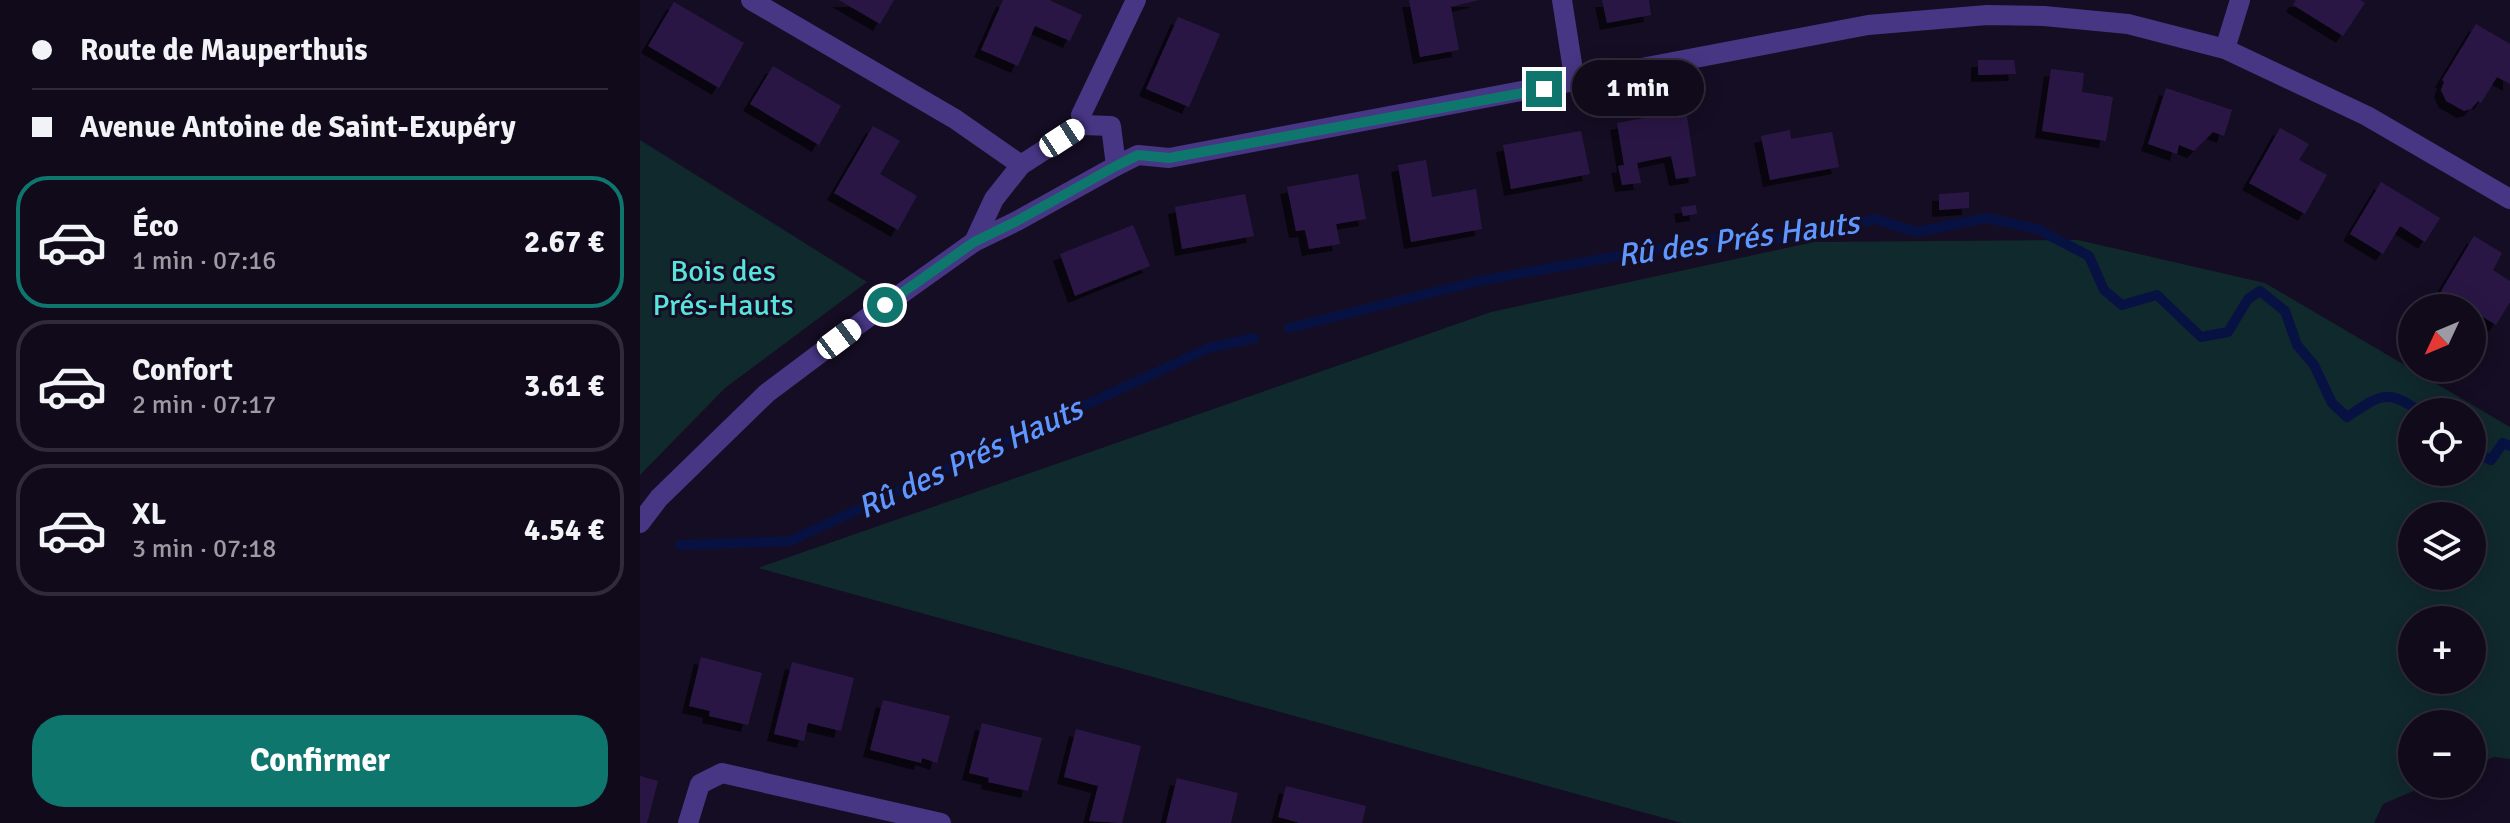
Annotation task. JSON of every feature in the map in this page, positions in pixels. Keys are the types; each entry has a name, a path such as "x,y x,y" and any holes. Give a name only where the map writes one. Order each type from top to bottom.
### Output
{"street":[{"path":"751,0 955,119 1021,165"},
{"path":"1083,125 1081,115 1136,0"},
{"path":"1562,0 1575,83"},
{"path":"2225,49 2240,0"},
{"path":"640,523 659,498 767,393 974,242 1138,155 1169,158 1868,25 1987,15 2044,16 2128,24 2225,49 2367,116 2508,192"},
{"path":"974,242 994,199 1021,165 1083,125 1111,126 1116,166"},
{"path":"688,823 700,784 722,773 941,823"}],"green space":[{"name":"Bois des Prés-Hauts","path":"640,140 867,282 725,388 640,475"},
{"path":"2078,240 2265,283 2398,361 2398,382 2433,382 2461,398 2398,398 2398,486 2486,486 2486,413 2510,427 2510,759 2494,757 2486,760 2486,710 2398,710 2398,798 2383,804 2374,823 1682,823 758,568 1491,312 1814,242"}],"building":[{"path":"839,0 894,0 880,24"},
{"path":"1003,0 1049,0 1082,15 1070,41 1035,26 1018,66 981,50"},
{"path":"1409,0 1479,0 1451,7 1459,50 1420,57"},
{"path":"1602,0 1649,0 1651,15 1607,23"},
{"path":"2296,0 2360,0 2365,3 2343,36 2293,5"},
{"path":"674,2 744,43 719,88 648,46"},
{"path":"1178,17 1220,34 1189,107 1146,89"},
{"path":"2476,24 2510,44 2510,84 2497,77 2481,103 2478,101 2471,109 2464,111 2446,101 2441,90 2442,80"},
{"path":"1978,60 2014,60 2016,74 1978,75"},
{"path":"773,66 841,106 819,145 750,104"},
{"path":"2051,69 2084,73 2082,92 2113,97 2106,141 2042,131"},
{"path":"2166,88 2232,110 2224,136 2213,132 2194,151 2179,145 2177,154 2148,144"},
{"path":"1686,110 1696,176 1676,179 1671,156 1637,163 1641,183 1622,185 1618,166 1624,165 1617,123"},
{"path":"873,126 900,141 880,174 917,196 898,230 834,193"},
{"path":"2280,128 2309,144 2299,160 2327,175 2305,214 2249,183"},
{"path":"1790,130 1791,139 1832,132 1839,167 1770,180 1761,136"},
{"path":"1581,131 1590,174 1511,189 1503,145"},
{"path":"1426,160 1432,197 1476,189 1482,229 1411,242 1398,165"},
{"path":"1358,174 1366,219 1336,224 1340,244 1309,249 1305,230 1296,231 1287,187"},
{"path":"2381,182 2440,218 2425,242 2400,226 2383,254 2350,234"},
{"path":"1969,192 1969,208 1939,210 1939,194"},
{"path":"1245,194 1254,236 1182,249 1175,207"},
{"path":"1696,205 1697,214 1683,216 1681,207"},
{"path":"1133,225 1150,266 1075,296 1060,254"},
{"path":"2474,236 2502,253 2493,270 2510,281 2510,302 2496,325 2486,319 2486,294 2446,294 2441,291"},
{"path":"701,657 762,673 748,725 709,716 710,711 689,706"},
{"path":"792,662 854,678 841,731 808,723 804,741 774,734"},
{"path":"883,700 950,716 937,763 922,758 921,763 870,750"},
{"path":"982,723 1042,738 1028,791 988,782 989,778 969,773"},
{"path":"1076,729 1141,746 1122,823 1089,821 1098,786 1064,777"},
{"path":"640,776 658,781 647,823 640,823"},
{"path":"1177,778 1238,793 1231,823 1166,823"},
{"path":"1286,786 1366,806 1362,823 1300,823 1278,817"}],"waterway":[{"name":"Rû des Prés Hauts","path":"1289,328 1479,281 1718,238 1780,238 1875,219 1916,232 1987,218 2037,229 2089,256 2104,290 2122,305 2157,295 2201,337 2228,332 2248,299 2260,291 2285,311 2297,345 2314,365 2332,403 2347,417 2383,397 2398,399"},
{"name":"Rû des Prés Hauts","path":"680,545 790,541 1209,348 1254,338"},
{"name":"Rû des Prés Hauts","path":"2486,458 2491,460 2503,443 2510,446"}],"route":[{"path":"885,305 974,242 1138,155 1169,158 1544,89"}]}
